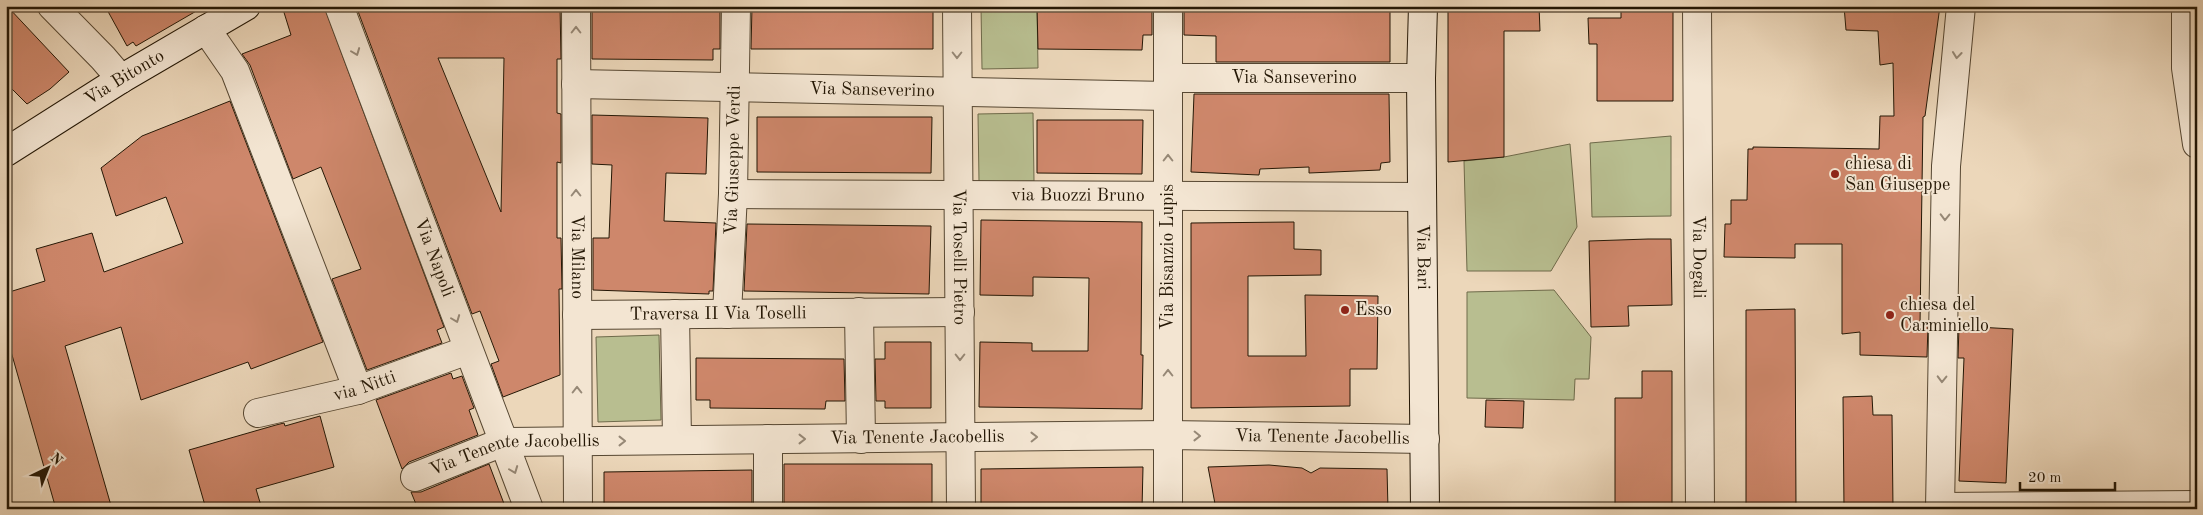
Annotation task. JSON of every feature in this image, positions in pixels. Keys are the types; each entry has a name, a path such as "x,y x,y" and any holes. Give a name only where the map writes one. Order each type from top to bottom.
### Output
{"street":[{"path":"52,6 121,79"},
{"name":"Via Bitonto","path":"6,152 121,79 246,6"},
{"name":"Via Napoli","path":"339,6 529,509"},
{"name":"Via Milano","path":"576,6 578,509"},
{"name":"Via Giuseppe Verdi","path":"727,314 733,194 736,6"},
{"name":"Via Toselli Pietro","path":"957,6 960,194 961,509"},
{"name":"Via Bisanzio Lupis","path":"1168,6 1168,509"},
{"name":"Via Bari","path":"1423,6 1421,78 1425,509"},
{"name":"Via Dogali","path":"1697,6 1700,509"},
{"path":"1961,6 1946,166 1940,508 2197,505"},
{"path":"2186,6 2186,68 2197,144"},
{"path":"206,29 235,71 358,390"},
{"name":"Via Sanseverino","path":"576,84 957,92 1421,78"},
{"name":"via Buozzi Bruno","path":"733,194 1422,197"},
{"path":"859,312 861,439"},
{"name":"Traversa II Via Toselli","path":"577,315 960,312"},
{"path":"675,314 677,440"},
{"name":"via Nitti","path":"258,413 358,390 468,350"},
{"name":"Via Tenente Jacobellis","path":"415,477 503,442 1168,436 1425,439"},
{"path":"768,439 768,509"}],"green space":[{"path":"981,6 1037,6 1038,68 982,69"},
{"path":"1033,113 1034,181 979,182 978,114"},
{"path":"1671,136 1671,216 1592,217 1590,143"},
{"path":"1570,144 1577,227 1551,271 1467,271 1464,161 1504,157"},
{"path":"1554,290 1591,337 1589,379 1575,379 1574,400 1467,398 1467,292"},
{"path":"659,335 661,420 598,422 596,337"}],"building":[{"path":"7,6 69,72 50,89 27,104 6,83"},
{"path":"105,6 205,6 136,46 133,42 127,46"},
{"path":"282,6 324,6 444,327 437,330 442,343 367,370 332,279 361,269 321,167 293,179 250,65 242,54 291,35"},
{"path":"356,6 560,6 561,59 557,59 557,113 561,114 561,163 557,162 557,238 561,238 562,289 559,289 560,375 503,397 491,364 499,361 480,311 472,314","holes":["438,58 504,58 501,212"]},
{"path":"592,6 720,6 720,49 713,49 713,60 592,59"},
{"path":"752,6 933,6 933,49 751,49"},
{"path":"1037,6 1152,6 1152,35 1143,35 1142,50 1038,49"},
{"path":"1184,6 1390,6 1390,62 1216,62 1216,36 1184,35"},
{"path":"1448,6 1539,6 1540,31 1504,31 1504,157 1448,162"},
{"path":"1621,6 1673,6 1673,101 1597,101 1597,44 1589,44 1588,18 1621,18"},
{"path":"1844,6 1940,6 1925,116 1923,117 1920,325 1928,325 1927,357 1860,355 1860,332 1842,334 1842,244 1795,244 1795,258 1724,257 1725,224 1731,224 1731,200 1747,200 1748,149 1753,149 1753,147 1879,149 1880,116 1894,116 1893,63 1880,65 1878,31 1846,30"},
{"path":"1194,94 1389,94 1390,162 1381,163 1380,170 1309,173 1309,167 1260,169 1259,175 1191,172"},
{"path":"230,101 323,342 251,369 248,362 141,400 121,327 65,346 112,509 56,509 6,334 6,293 45,281 36,249 92,233 104,272 183,243 166,197 116,216 101,168 142,136"},
{"path":"592,115 708,118 706,174 666,173 664,221 716,223 713,291 709,291 709,294 593,290 593,238 609,238 612,165 592,164"},
{"path":"757,117 932,117 931,173 757,172"},
{"path":"1037,120 1143,120 1142,174 1037,173"},
{"path":"981,220 1142,222 1142,409 979,407 980,342 1032,343 1032,351 1088,351 1089,278 1033,277 1033,296 980,295"},
{"path":"1294,222 1294,249 1321,250 1321,275 1248,276 1248,356 1306,356 1305,295 1378,296 1377,369 1350,369 1350,406 1191,408 1191,223"},
{"path":"747,224 931,226 929,294 744,291"},
{"path":"1671,239 1672,305 1628,306 1629,326 1591,327 1589,241"},
{"path":"1795,309 1796,509 1746,509 1746,310"},
{"path":"1959,326 2013,329 2006,483 1959,481 1964,358 1958,358"},
{"path":"885,342 931,342 931,408 885,408 885,401 876,401 875,359 885,359"},
{"path":"696,358 844,359 845,401 826,401 825,409 710,408 710,400 696,400"},
{"path":"1642,371 1672,371 1672,509 1615,509 1615,398 1642,398"},
{"path":"451,373 453,379 462,376 474,408 469,410 478,435 409,462 402,469 376,400"},
{"path":"1872,396 1873,415 1892,415 1893,509 1844,509 1843,397"},
{"path":"1486,400 1524,401 1523,428 1485,427"},
{"path":"320,416 334,467 256,489 262,509 206,509 189,450 276,425 284,423 285,426"},
{"path":"489,464 506,509 418,509 411,492 421,492"},
{"path":"784,464 932,464 932,509 784,509"},
{"path":"1269,465 1302,468 1311,473 1320,468 1387,469 1388,509 1216,509 1208,467"},
{"path":"1143,467 1142,509 981,509 981,469"},
{"path":"752,470 752,509 604,509 604,472"}],"place":[{"name":"chiesa di San Giuseppe","path":"1835,174"},
{"name":"Esso","path":"1345,310"},
{"name":"chiesa del Carminiello","path":"1890,315"}]}
